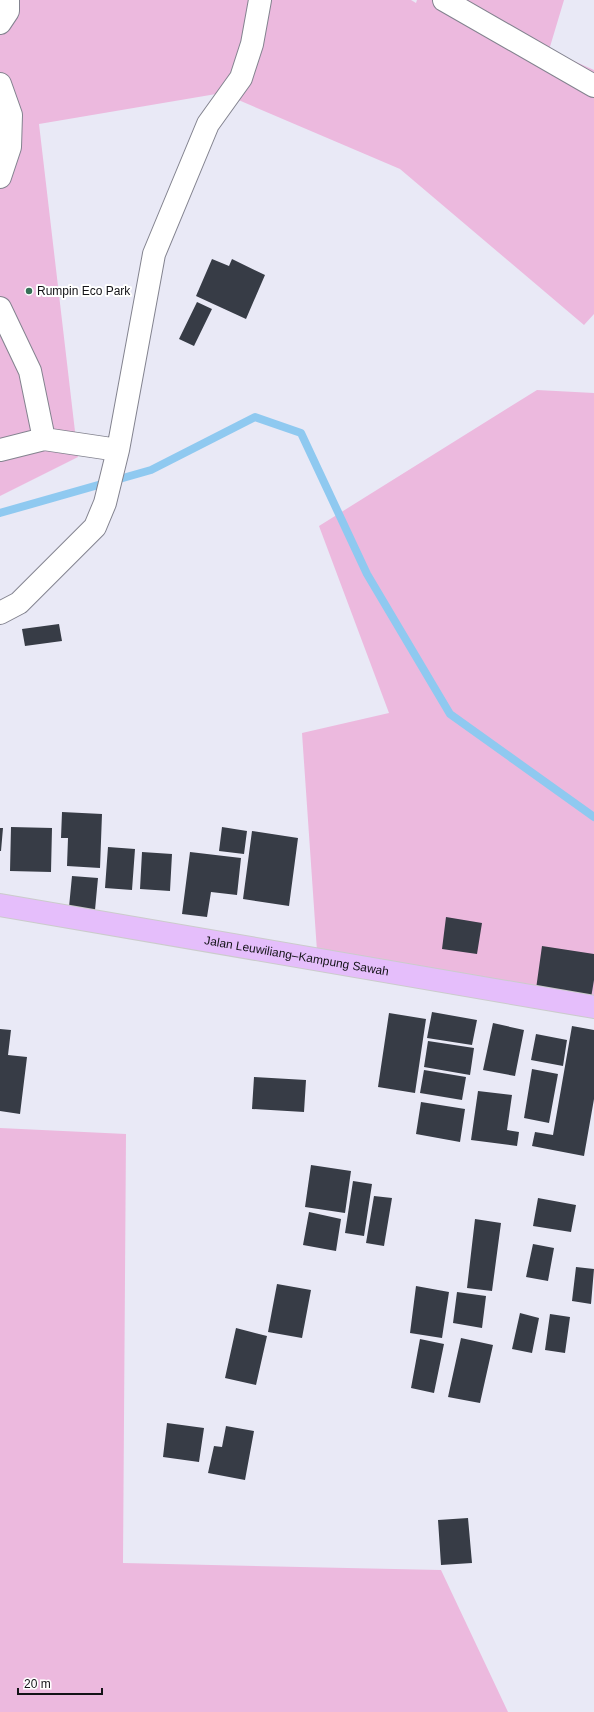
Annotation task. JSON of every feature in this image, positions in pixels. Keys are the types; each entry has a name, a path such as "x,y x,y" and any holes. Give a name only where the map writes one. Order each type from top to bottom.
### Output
{"main road":[{"name":"Jalan Leuwiliang–Kampung Sawah","path":"0,905 594,1007"}],"street":[{"path":"0,23 8,10 8,0"},
{"path":"0,613 19,603 94,527 105,503 116,458 154,254 208,124 241,78 252,44 260,0"},
{"path":"444,0 594,86"},
{"path":"0,84 11,115 10,147 0,177"},
{"path":"0,308 30,371 44,439"},
{"path":"0,450 44,439 116,458"}],"shaded area":[{"path":"0,0 411,0 416,3 417,0 564,0 549,50 594,70 594,314 584,325 400,169 222,93 39,124 78,457 0,496"},
{"path":"537,390 594,393 594,1002 317,951 302,733 389,713 319,526"},
{"path":"0,1128 126,1134 123,1563 441,1570 508,1712 0,1712"}],"building":[{"path":"212,259 229,266 232,259 265,275 246,319 196,296"},
{"path":"197,302 212,309 194,346 179,339"},
{"path":"59,624 62,641 25,646 22,629"},
{"path":"62,812 102,814 100,868 67,866 68,838 61,838"},
{"path":"11,827 52,828 51,872 10,871"},
{"path":"222,827 247,831 244,854 219,851"},
{"path":"0,828 3,828 1,851 0,851"},
{"path":"252,831 298,838 289,906 243,899"},
{"path":"108,847 135,849 132,890 105,888"},
{"path":"142,852 172,854 170,891 140,889"},
{"path":"190,852 241,858 237,895 211,892 207,917 182,914"},
{"path":"72,876 98,878 95,910 69,907"},
{"path":"446,917 482,923 477,954 442,949"},
{"path":"542,946 594,954 594,980 591,998 536,989"},
{"path":"432,1012 477,1020 472,1045 427,1038"},
{"path":"389,1013 426,1019 415,1093 378,1087"},
{"path":"493,1023 524,1030 515,1076 483,1070"},
{"path":"572,1026 594,1030 594,1099 584,1156 532,1146 535,1132 553,1135"},
{"path":"0,1029 11,1030 8,1055 27,1057 20,1114 0,1111"},
{"path":"536,1034 567,1040 563,1066 531,1060"},
{"path":"428,1041 474,1048 470,1075 424,1067"},
{"path":"532,1069 558,1074 549,1123 524,1118"},
{"path":"424,1070 466,1077 462,1100 420,1093"},
{"path":"254,1077 306,1080 304,1112 252,1109"},
{"path":"478,1091 512,1095 507,1130 519,1132 517,1146 471,1140"},
{"path":"421,1102 465,1109 460,1142 416,1134"},
{"path":"311,1165 351,1171 345,1213 305,1207"},
{"path":"353,1181 372,1184 364,1236 345,1233"},
{"path":"374,1196 392,1198 384,1246 366,1243"},
{"path":"538,1198 576,1205 571,1232 533,1226"},
{"path":"309,1212 341,1219 336,1251 303,1245"},
{"path":"475,1219 501,1223 492,1291 467,1288"},
{"path":"533,1244 554,1248 548,1281 526,1277"},
{"path":"576,1267 594,1269 591,1304 572,1301"},
{"path":"277,1284 311,1290 302,1338 268,1332"},
{"path":"416,1286 449,1292 442,1338 410,1333"},
{"path":"457,1292 486,1296 482,1328 453,1323"},
{"path":"520,1313 539,1318 532,1353 512,1349"},
{"path":"550,1314 570,1317 565,1353 545,1350"},
{"path":"236,1328 267,1336 256,1385 225,1378"},
{"path":"461,1338 493,1345 480,1403 448,1397"},
{"path":"420,1339 444,1344 434,1393 411,1388"},
{"path":"167,1423 204,1428 199,1462 163,1457"},
{"path":"226,1426 254,1431 245,1480 208,1473 214,1446 222,1447"},
{"path":"468,1518 472,1563 441,1565 438,1520"}],"waterway":[{"path":"0,513 151,470 255,417 301,433 367,574 450,714 594,817"}],"place":[{"name":"Rumpin Eco Park","path":"29,291"}]}
